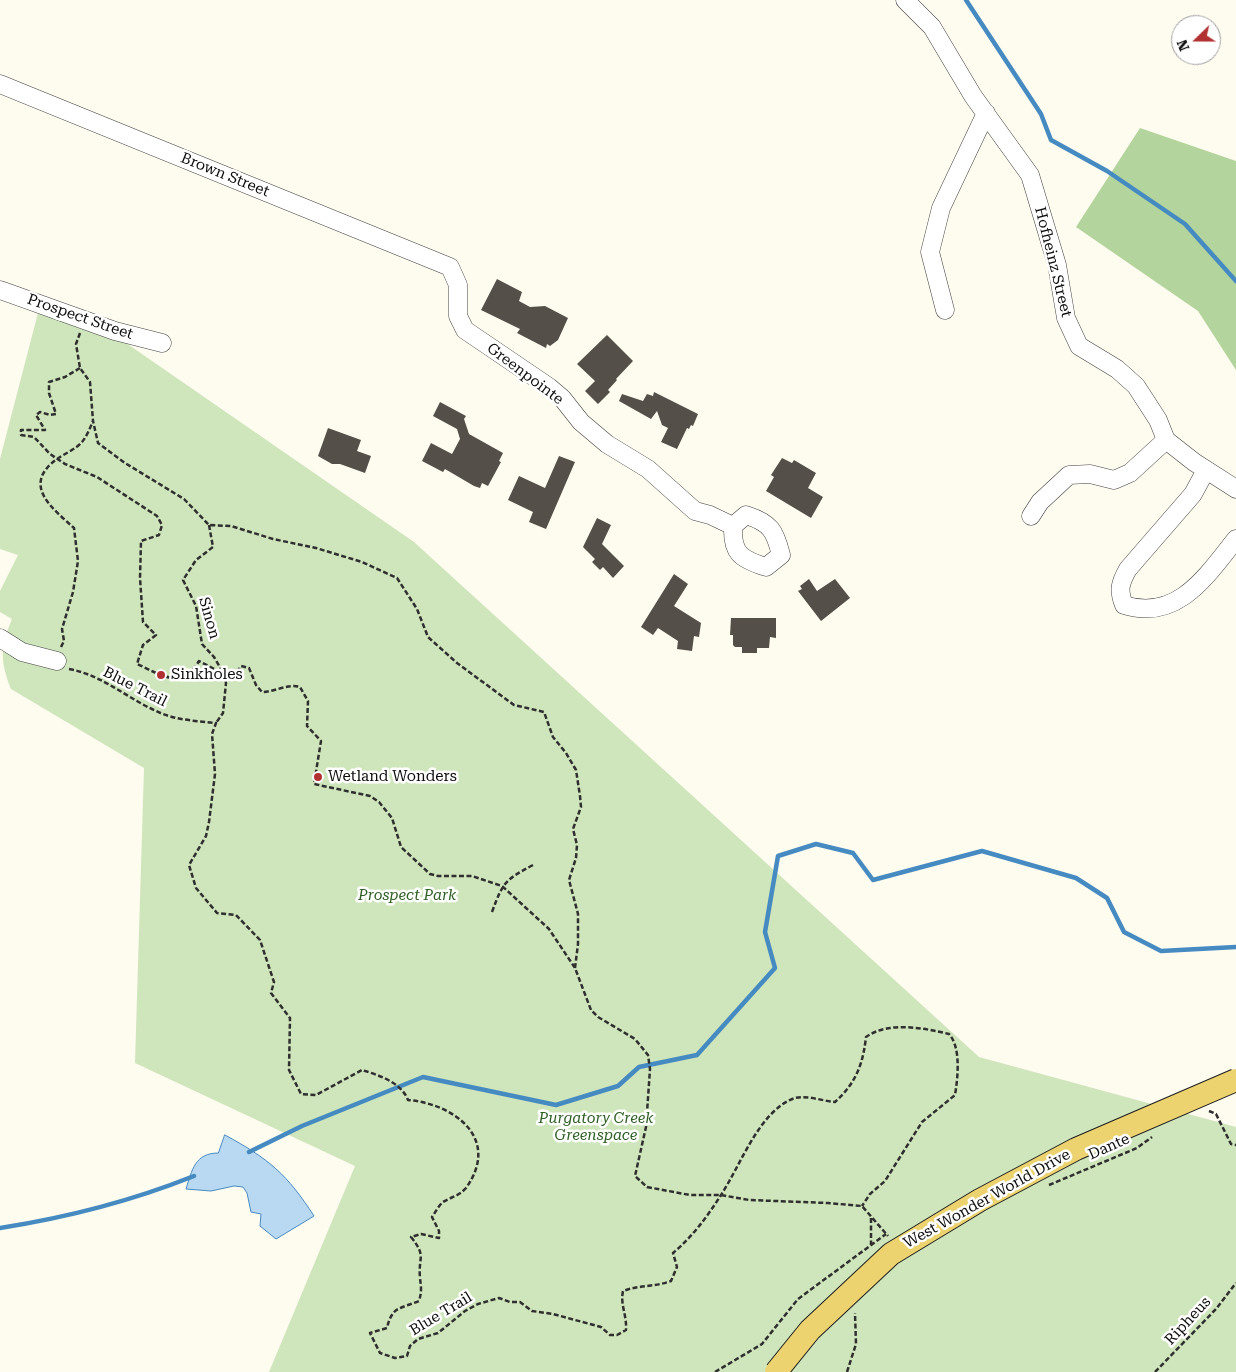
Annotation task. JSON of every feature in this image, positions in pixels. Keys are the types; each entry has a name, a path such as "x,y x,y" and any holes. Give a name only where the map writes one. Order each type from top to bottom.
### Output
{"main road":[{"name":"West Wonder World Drive","path":"776,1372 810,1330 891,1254 980,1200 1076,1149 1236,1080"}],"street":[{"name":"Hofheinz Street","path":"905,0 932,27 973,96 1030,175 1057,265 1066,318 1079,346 1117,369 1136,386 1158,420 1166,440 1206,470 1236,489"},
{"name":"Brown Street","path":"0,84 450,267"},
{"path":"945,310 930,252 941,208 986,113"},
{"name":"Greenpointe","path":"450,267 458,285 458,316 465,330 562,398 581,422 607,444 648,469 695,511 710,514 733,526"},
{"name":"Prospect Street","path":"0,290 84,320 162,343"},
{"path":"1031,516 1040,502 1069,475 1090,474 1114,480 1130,472 1166,440"},
{"path":"1206,470 1193,494 1128,570 1118,591 1124,605 1148,609 1177,601 1195,589 1236,539"},
{"path":"0,638 22,652 56,661"}],"path":[{"path":"84,320 76,344 80,368 90,382 93,421 98,443 125,463 184,499 210,525 231,526 273,540 316,548 362,562 397,578 417,609 428,637 457,663 514,705 544,712 554,737 576,770 580,796 581,807 573,829 577,845 576,858 569,880 578,914 578,944 574,968"},
{"path":"80,368 65,378 49,382 49,393 56,414 50,415 40,412 36,415 46,430 21,430 21,435 34,437 57,459 97,477 156,516 162,525 159,535 141,541 140,578 143,622 156,635 144,645 137,664 166,678 180,678 188,674 199,661 224,674 236,673 240,666 249,668 256,685 262,692 279,690 290,685 300,687 308,701 307,726 321,741 314,784 356,791 370,796 379,802 392,818 401,847 430,874 438,876 472,876 502,886 513,894 549,929 574,968 591,1010 598,1017 635,1039 648,1054 650,1069 646,1127 636,1176 646,1187 690,1195 722,1195 749,1200 862,1206 892,1239"},
{"path":"56,661 64,641 62,629 73,592 78,561 74,528 46,503 42,492 40,476 47,466 81,443 93,421"},
{"name":"Sinon","path":"210,525 213,547 196,560 183,580 196,606 202,644 214,657 224,674"},
{"name":"Blue Trail","path":"56,661 64,668 79,671 124,691 155,711 174,718 216,723 212,734 212,757 215,774 209,822 206,836 188,865 196,888 217,914 236,915 260,940 274,982 271,993 290,1018 289,1070 301,1094 316,1095 362,1070 374,1074 405,1092 408,1100 431,1103 463,1119 471,1130 478,1164 472,1178 456,1197 442,1202 432,1217 439,1231 439,1238 421,1234 411,1237 422,1256 420,1277 423,1288 419,1301 400,1307 390,1314 387,1328 370,1333 380,1353 395,1358 407,1356 410,1346 418,1339 438,1333 478,1304 499,1298 510,1302 520,1302 532,1312 553,1314 601,1327 610,1334 617,1335 626,1330 627,1319 620,1303 623,1291 642,1285 658,1286 671,1281 677,1268 672,1253 700,1227 722,1195"},
{"path":"216,723 223,713 226,684 224,674"},
{"path":"492,912 502,886 511,878 533,865"},
{"path":"722,1195 761,1126 779,1107 790,1099 802,1097 835,1102 842,1096 863,1063 866,1037 874,1031 919,1028 949,1034 955,1040 957,1047 958,1075 956,1094 922,1122 885,1181 870,1194 862,1206"},
{"path":"1203,1108 1216,1114 1231,1144 1236,1145"},
{"name":"Dante","path":"1047,1186 1137,1148 1159,1132"},
{"path":"715,1372 762,1344 798,1299 886,1234"},
{"name":"Ripheus","path":"1155,1372 1216,1309 1236,1283"},
{"path":"846,1372 856,1344 855,1313 862,1306"}],"green space":[{"path":"1140,128 1236,161 1236,370 1198,311 1076,227"},
{"name":"Purgatory Creek Greenspace","path":"39,309 58,319 126,343 414,542 979,1057 1236,1127 1236,1372 269,1372 355,1166 135,1063 144,768 11,689 3,662 5,638 12,619 0,612 0,591 18,555 0,549 0,459"}],"water":[{"path":"225,1135 254,1152 286,1178 314,1216 276,1239 260,1226 261,1214 251,1212 247,1193 243,1187 234,1186 211,1191 186,1189 190,1175 199,1159 218,1153"}],"building":[{"path":"497,279 522,292 519,301 530,307 545,306 568,318 558,340 550,346 547,344 546,348 517,333 520,329 481,310"},
{"path":"607,335 633,361 616,379 608,390 610,392 598,404 585,391 595,381 577,364"},
{"path":"654,392 698,414 693,426 691,425 689,429 687,428 677,449 661,442 668,428 662,425 657,411 651,419 619,401 622,394 643,401 647,394 653,396"},
{"path":"440,402 466,416 464,419 469,434 503,453 499,461 501,462 488,486 482,483 480,488 474,486 445,469 443,472 422,461 431,443 452,454 460,439 457,429 433,416"},
{"path":"328,428 361,440 357,451 371,456 365,473 340,464 332,464 318,456"},
{"path":"559,456 575,462 546,529 529,522 533,512 508,500 519,476 545,488"},
{"path":"782,458 792,463 794,460 816,473 808,488 823,497 811,518 766,491 774,477 771,475"},
{"path":"597,518 611,525 602,544 624,566 613,578 603,567 600,570 592,562 595,559 583,547"},
{"path":"674,574 688,584 674,606 701,623 699,637 694,636 692,651 677,649 678,641 658,628 653,635 641,627"},
{"path":"809,579 817,591 835,579 850,598 821,621 798,591 802,589 800,586"},
{"path":"731,618 776,618 776,638 770,637 769,648 757,648 757,653 742,653 742,647 735,647 733,645 733,635 730,635"}],"waterway":[{"path":"966,0 1041,114 1051,140 1107,171 1185,224 1236,281"},
{"path":"249,1152 302,1126 423,1077 556,1105 618,1086 639,1067 697,1055 775,968 765,932 778,856 816,844 853,853 873,880 982,851 1076,878 1107,898 1124,932 1161,951 1236,947"},
{"path":"0,1228 99,1207 147,1193 194,1176"}],"place":[{"name":"Sinkholes","path":"161,675"},
{"name":"Wetland Wonders","path":"318,777"}],"park label":[{"name":"Prospect Park","path":"407,896"}]}
